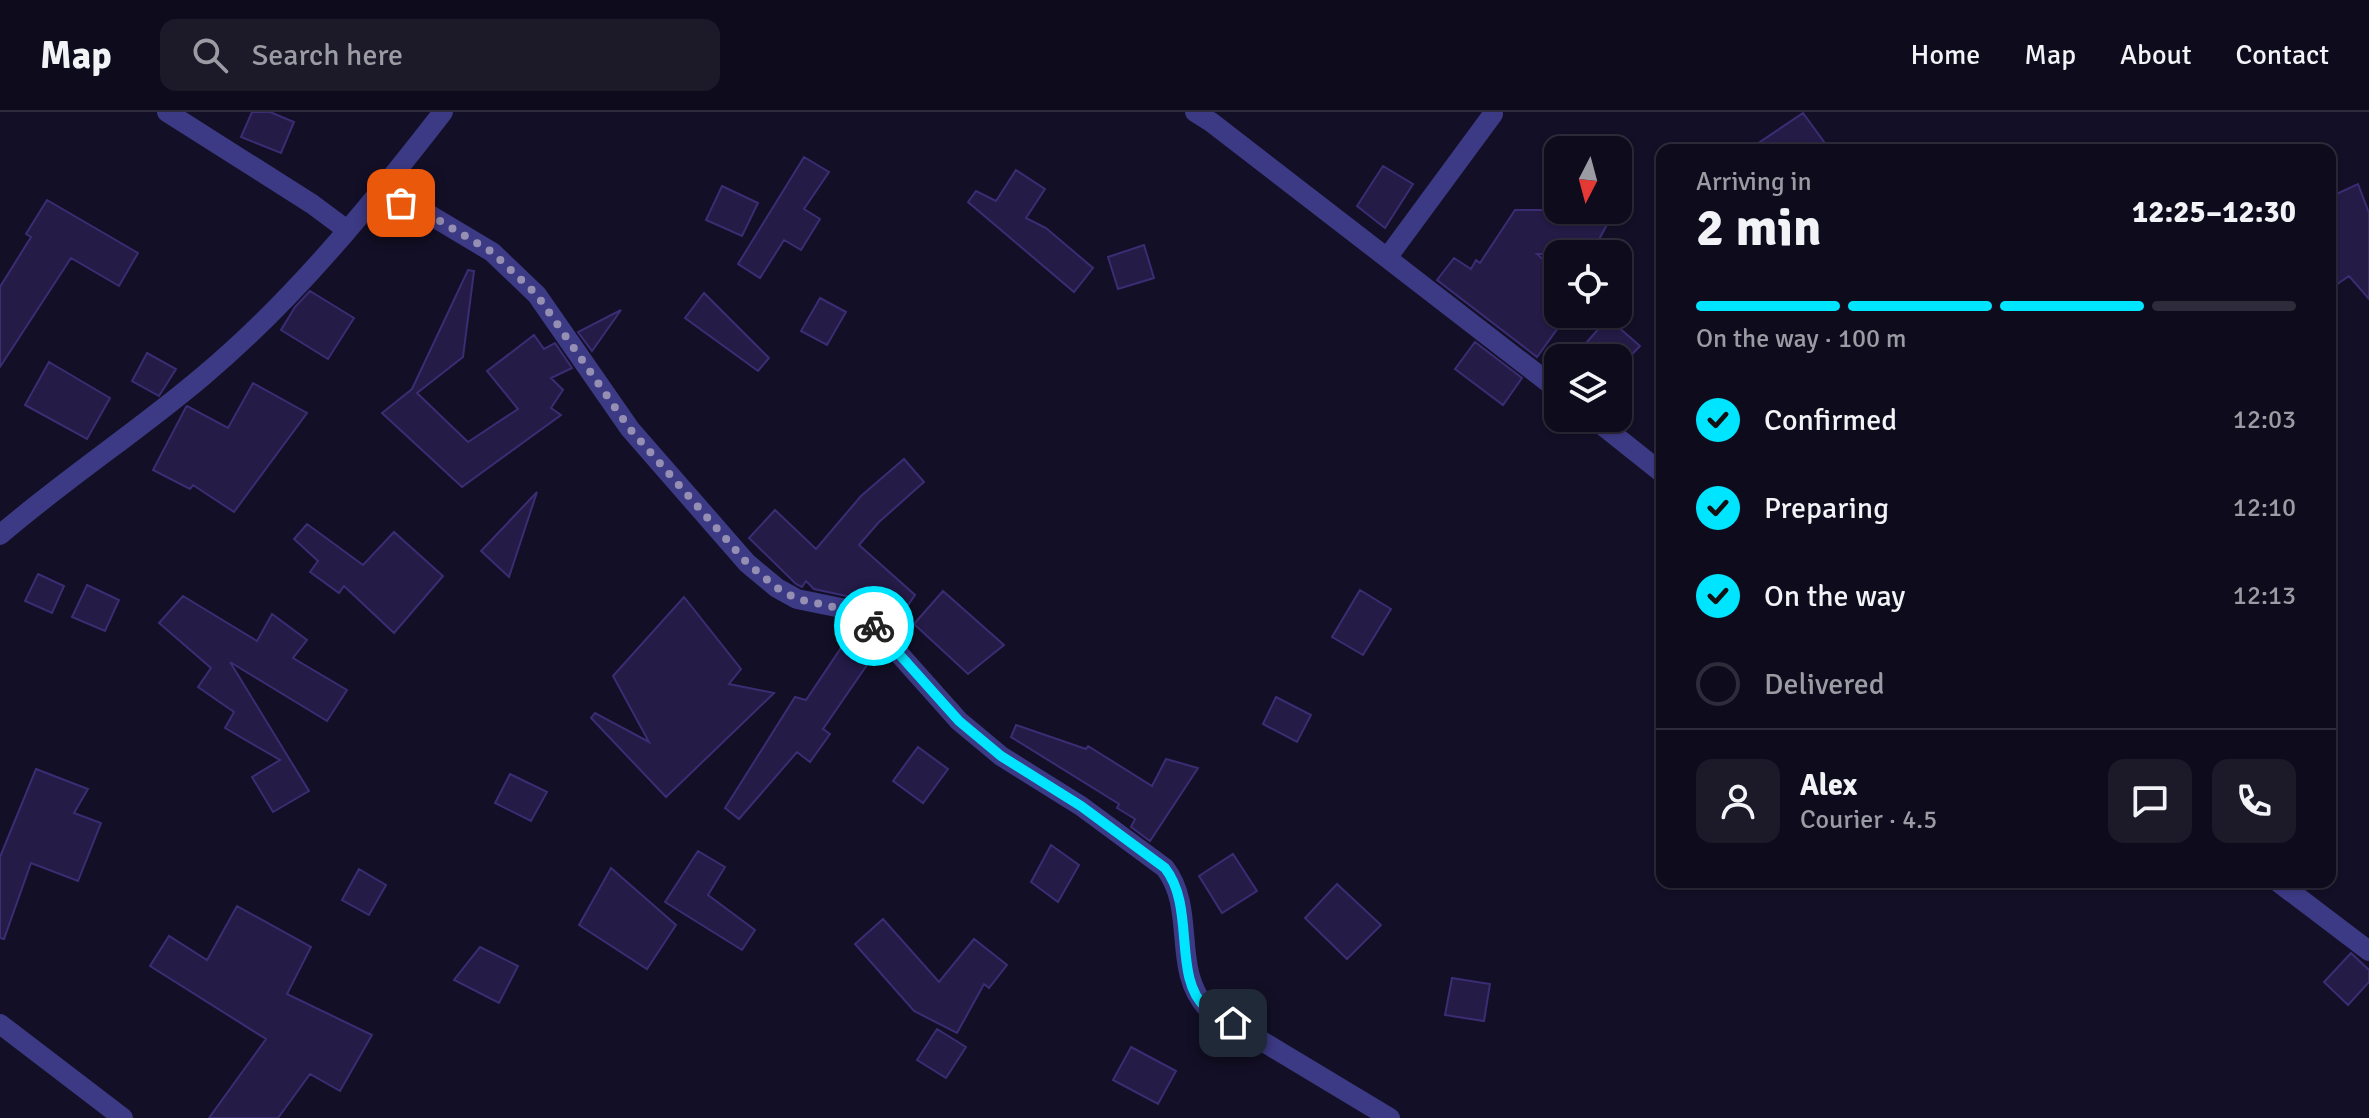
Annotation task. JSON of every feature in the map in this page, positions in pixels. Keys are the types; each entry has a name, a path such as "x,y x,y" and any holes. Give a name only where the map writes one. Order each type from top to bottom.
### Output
{"street":[{"path":"167,112 312,204 347,230"},
{"path":"0,535 201,378 270,316 347,230 443,112"},
{"path":"1195,112 1544,379"},
{"path":"1387,258 1493,114"},
{"path":"377,194 425,212 492,252 537,295 630,429 747,563 777,588 797,599 846,609 868,619 959,721 1001,756 1081,806 1165,868 1174,880 1179,895 1190,982 1196,996 1207,1008 1390,1118"},
{"path":"1611,432 1656,468"},
{"path":"2286,888 2369,951"},
{"path":"0,1024 123,1118"}],"building":[{"path":"252,112 270,112 294,122 281,153 241,137"},
{"path":"1803,113 1826,144 1757,144"},
{"path":"804,157 829,172 804,209 820,219 801,250 784,240 760,278 738,264"},
{"path":"1383,166 1413,184 1385,228 1357,206"},
{"path":"1016,170 1045,189 1026,218 1046,228 1093,268 1074,292 968,202 976,191 996,201"},
{"path":"2358,184 2369,213 2369,299 2349,276 2336,285 2336,194"},
{"path":"722,186 758,203 742,236 706,220"},
{"path":"47,200 138,253 119,286 71,258 0,367 0,287 31,237 26,234"},
{"path":"1515,210 1544,210 1544,224 1607,224 1599,240 1544,240 1544,254 1537,254 1544,260 1544,328 1558,328 1537,357 1437,280 1454,258 1471,269 1476,260 1480,263"},
{"path":"1144,245 1154,278 1118,289 1108,257"},
{"path":"468,270 474,271 463,357 417,393 468,442 518,409 487,371 534,335 544,349 555,343 572,368 551,378 563,390 551,408 561,415 462,487 382,413 412,389"},
{"path":"310,291 354,318 328,359 281,330 295,307"},
{"path":"704,293 769,358 758,371 685,318"},
{"path":"820,298 846,312 827,345 801,331"},
{"path":"621,310 592,351 578,332"},
{"path":"1599,328 1619,328 1640,346 1632,354 1632,344 1587,342"},
{"path":"1475,342 1522,378 1503,405 1455,369"},
{"path":"147,353 176,369 159,396 132,381"},
{"path":"49,362 110,398 87,439 25,405"},
{"path":"253,383 307,413 234,512 193,485 190,489 153,470 187,406 228,428"},
{"path":"904,459 924,482 879,522 859,545 915,595 893,627 874,607 851,597 814,589 806,581 802,587 796,584 749,538 775,510 816,549 861,496"},
{"path":"537,492 509,577 481,551"},
{"path":"307,524 363,565 394,532 443,576 394,633 344,586 339,593 310,572 318,561 294,539"},
{"path":"38,574 64,586 52,613 25,601"},
{"path":"87,585 119,600 105,631 72,617"},
{"path":"1360,590 1391,609 1363,655 1332,637"},
{"path":"943,591 1004,645 968,674 914,624"},
{"path":"183,596 257,641 272,614 307,640 293,658 347,690 327,721 230,662 309,791 273,812 252,777 280,760 225,728 234,712 198,687 211,668 159,623"},
{"path":"684,597 741,669 729,684 774,693 666,797 591,718 595,713 649,742 613,676"},
{"path":"855,627 878,649 823,729 830,734 810,762 797,752 739,819 725,808 795,697 806,700"},
{"path":"1276,697 1311,715 1297,742 1263,724"},
{"path":"1016,725 1086,749 1088,746 1152,786 1166,759 1198,768 1150,841 1131,827 1135,819 1117,808 1119,804 1011,737"},
{"path":"918,747 948,769 923,803 893,781"},
{"path":"36,769 88,789 74,813 101,823 78,881 31,863 4,939 0,938 0,857"},
{"path":"510,774 547,792 531,821 495,803"},
{"path":"1051,845 1079,865 1058,902 1031,882"},
{"path":"698,851 725,867 708,895 755,930 742,950 665,902"},
{"path":"1233,854 1257,891 1222,913 1199,876"},
{"path":"611,868 676,925 647,969 579,925"},
{"path":"359,869 386,885 369,915 342,900"},
{"path":"1337,884 1381,925 1347,959 1305,918"},
{"path":"237,906 311,947 287,994 372,1035 340,1091 310,1074 278,1118 209,1118 266,1039 150,966 169,936 207,960"},
{"path":"883,919 939,982 974,939 1007,965 989,988 984,984 957,1033 914,1011 855,944"},
{"path":"480,947 518,966 499,1003 454,980"},
{"path":"2351,953 2369,970 2369,982 2348,1005 2324,982"},
{"path":"1452,978 1490,984 1484,1021 1445,1015"},
{"path":"937,1029 966,1047 946,1078 917,1060"},
{"path":"1131,1047 1176,1071 1158,1104 1113,1080"}],"way so far":[{"path":"401,203 425,212 492,252 537,295 630,429 747,563 777,588 797,599 857,612 874,626"}],"route":[{"path":"874,626 959,721 1001,756 1081,806 1165,868 1174,880 1179,895 1190,982 1196,996 1207,1008 1233,1023"}]}
